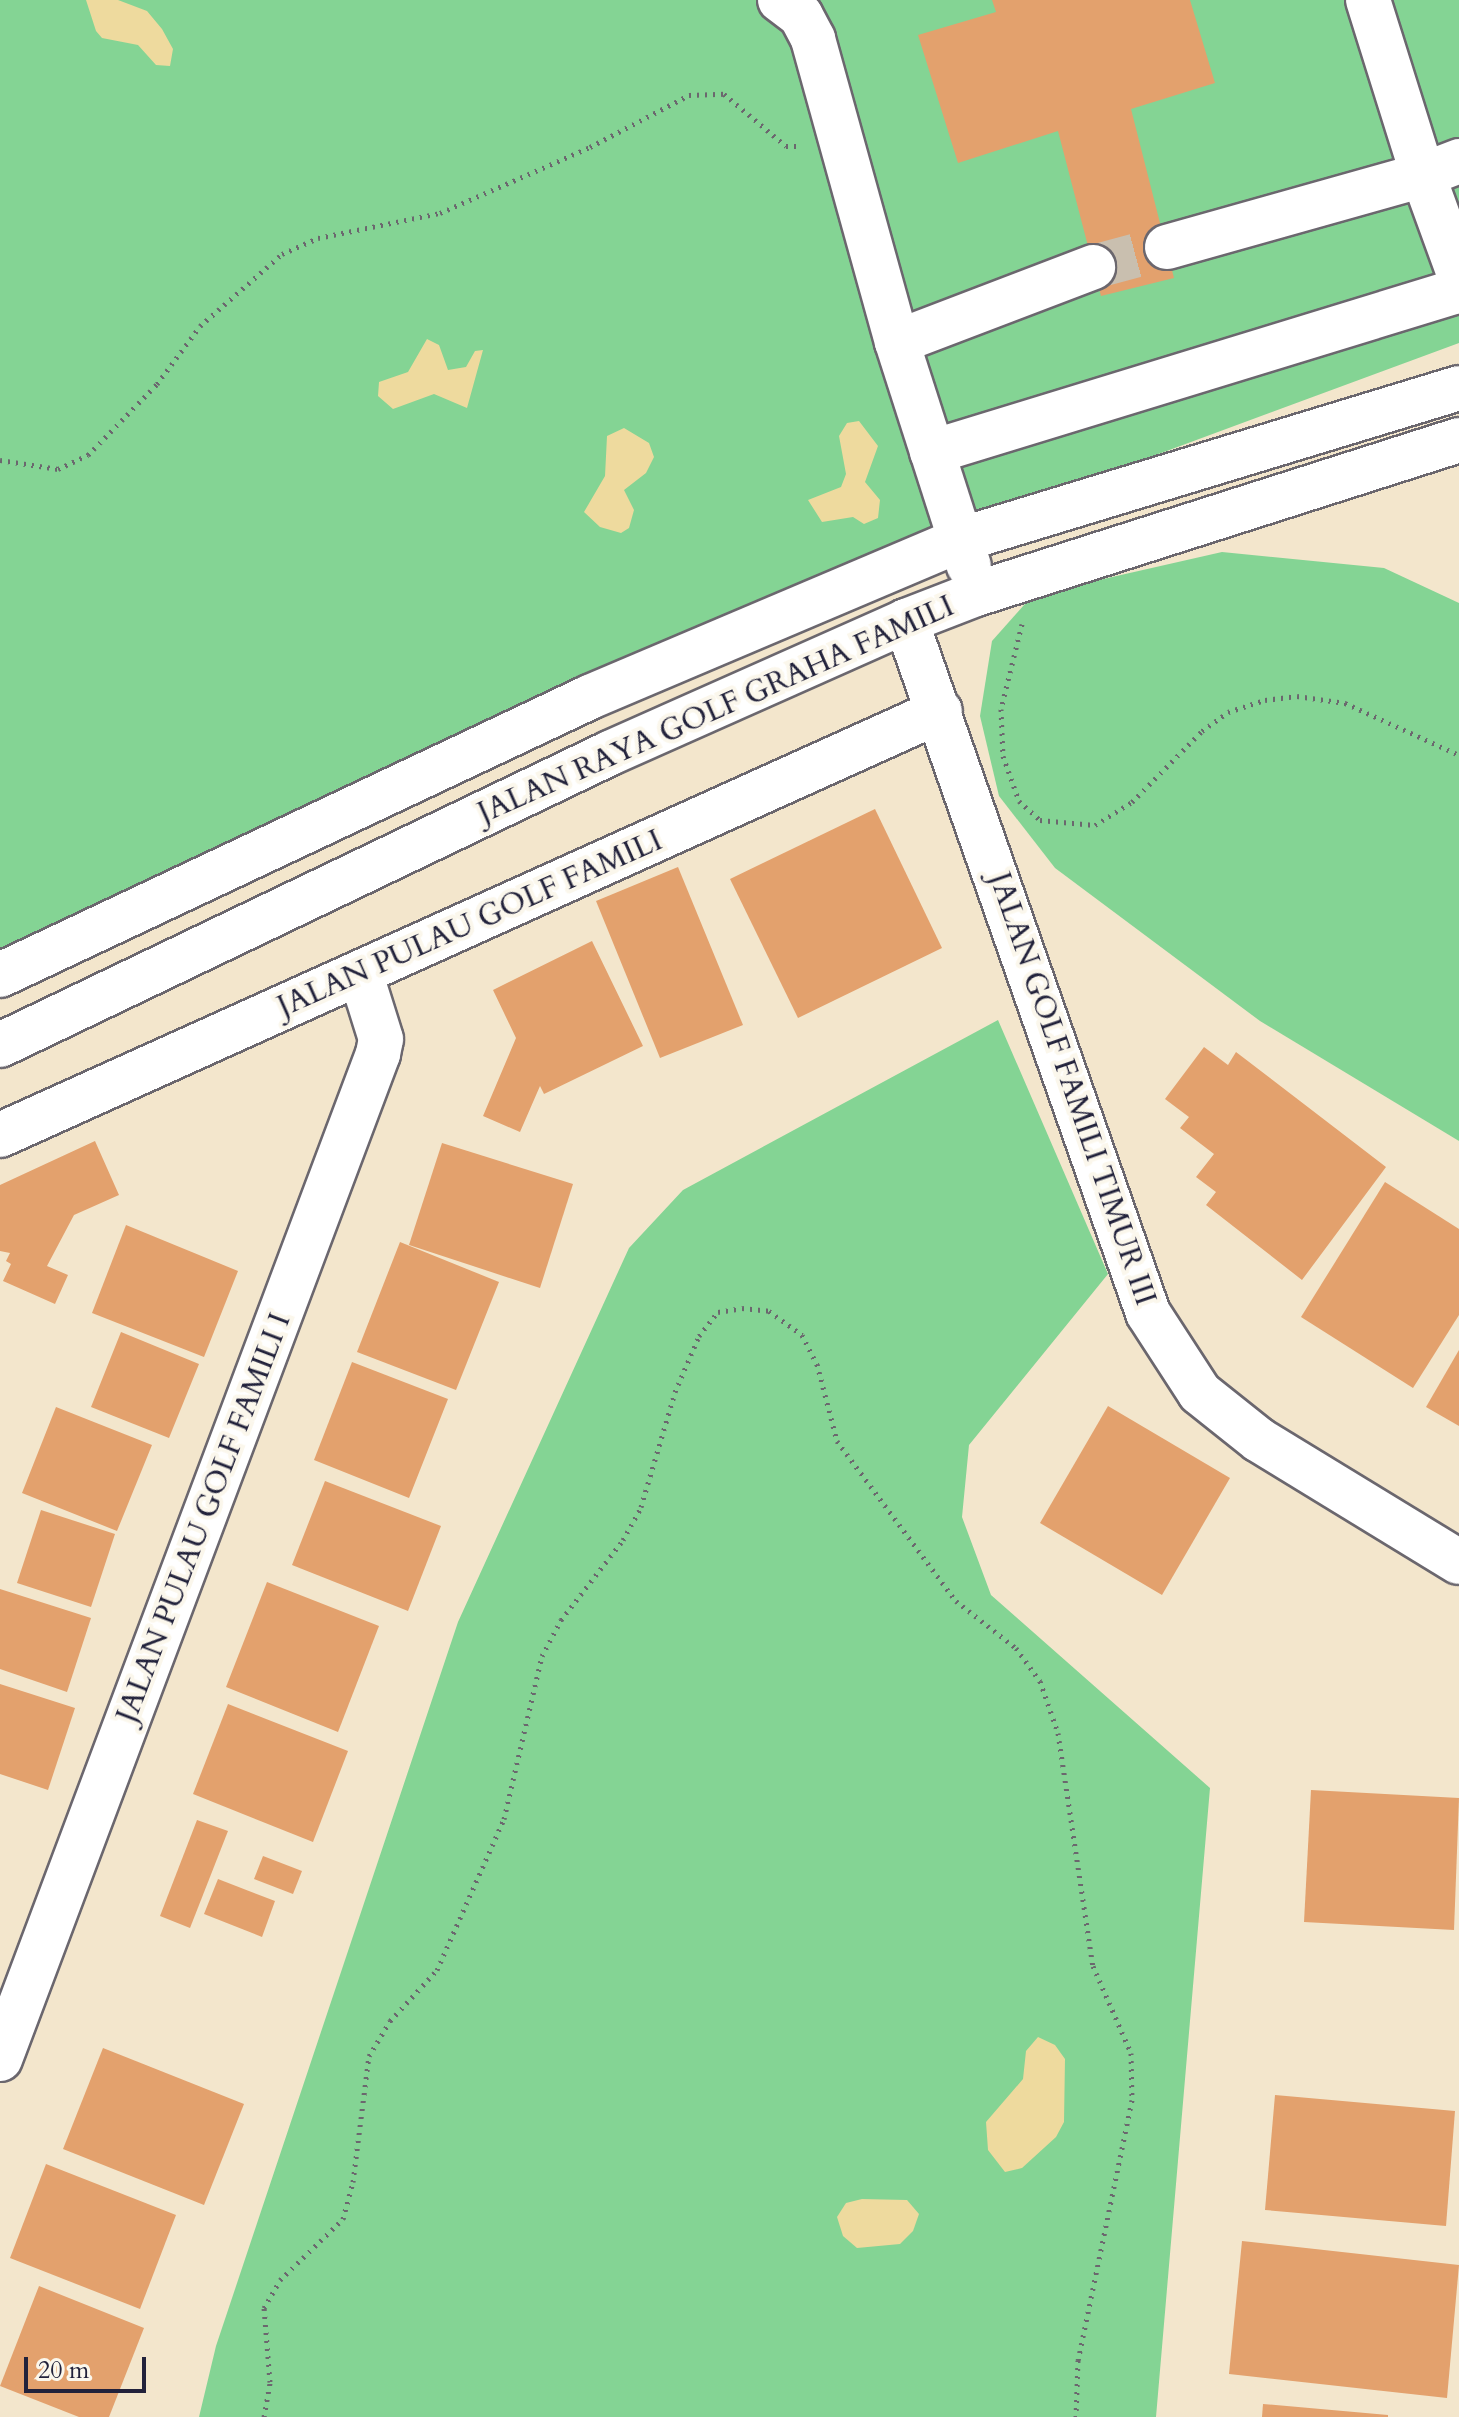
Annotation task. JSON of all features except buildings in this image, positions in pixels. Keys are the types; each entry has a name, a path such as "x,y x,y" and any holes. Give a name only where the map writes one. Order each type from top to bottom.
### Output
{"street":[{"path":"780,0 801,16 813,39 897,342 963,539 976,594"},
{"path":"932,452 1458,287 1441,168 1368,0"},
{"path":"1167,247 1441,168"},
{"path":"897,342 1093,267"},
{"name":"JALAN RAYA GOLF GRAHA FAMILI","path":"0,975 590,697 963,539 1459,388"},
{"name":"JALAN RAYA GOLF GRAHA FAMILI","path":"0,1045 610,753 906,621 976,594 1459,440"},
{"name":"JALAN GOLF FAMILI TIMUR III","path":"906,621 1148,1313 1200,1393 1259,1440 1459,1562"},
{"path":"590,697 610,753"},
{"name":"JALAN PULAU GOLF FAMILI","path":"0,1135 361,975 940,711"},
{"name":"JALAN PULAU GOLF FAMILI I","path":"0,2059 378,1054 381,1039 361,975"}],"path":[{"path":"0,460 58,469 88,455 157,384 200,326 282,254 318,238 440,213 590,147 689,95 724,94 786,146 842,147"},
{"path":"1036,620 1021,625 1001,709 1003,756 1019,801 1040,820 1095,825 1132,802 1219,718 1265,700 1297,696 1345,703 1418,732 1459,755"},
{"path":"264,2417 270,2382 264,2308 280,2280 343,2219 353,2182 369,2056 390,2021 437,1970 504,1819 542,1656 561,1620 623,1540 641,1507 675,1392 699,1336 718,1312 742,1308 769,1311 802,1335 817,1364 837,1441 956,1601 1016,1648 1040,1681 1058,1733 1093,1966 1131,2053 1132,2100 1078,2360 1076,2417"}],"green space":[{"path":"0,0 1459,0 1459,343 972,523 621,671 0,950"},
{"path":"1222,552 1384,568 1459,603 1459,1141 1260,1021 1055,868 999,796 980,716 992,641 1033,595"},
{"path":"998,1020 1108,1274 969,1445 962,1517 991,1595 1210,1788 1156,2417 199,2417 216,2346 458,1622 629,1248 683,1190"}],"sand":[{"path":"86,0 118,0 147,11 162,29 173,49 170,66 156,65 138,45 102,38 96,31"},
{"path":"427,339 439,345 448,370 466,367 475,351 483,350 467,408 434,394 393,409 378,396 379,382 408,372"},
{"path":"859,421 878,446 865,482 880,500 878,518 864,524 853,517 822,522 808,500 841,487 846,474 839,436 847,423"},
{"path":"624,428 649,443 654,457 646,473 624,490 634,510 629,528 621,533 600,527 584,512 605,476 607,436"},
{"path":"1038,2037 1055,2045 1065,2059 1064,2122 1056,2137 1022,2168 1005,2172 988,2150 986,2122 1023,2079 1026,2051"},
{"path":"862,2199 907,2200 919,2214 913,2231 900,2244 857,2248 843,2236 837,2217 846,2203"}],"tunnel":[{"path":"1093,267 1167,247"}]}
